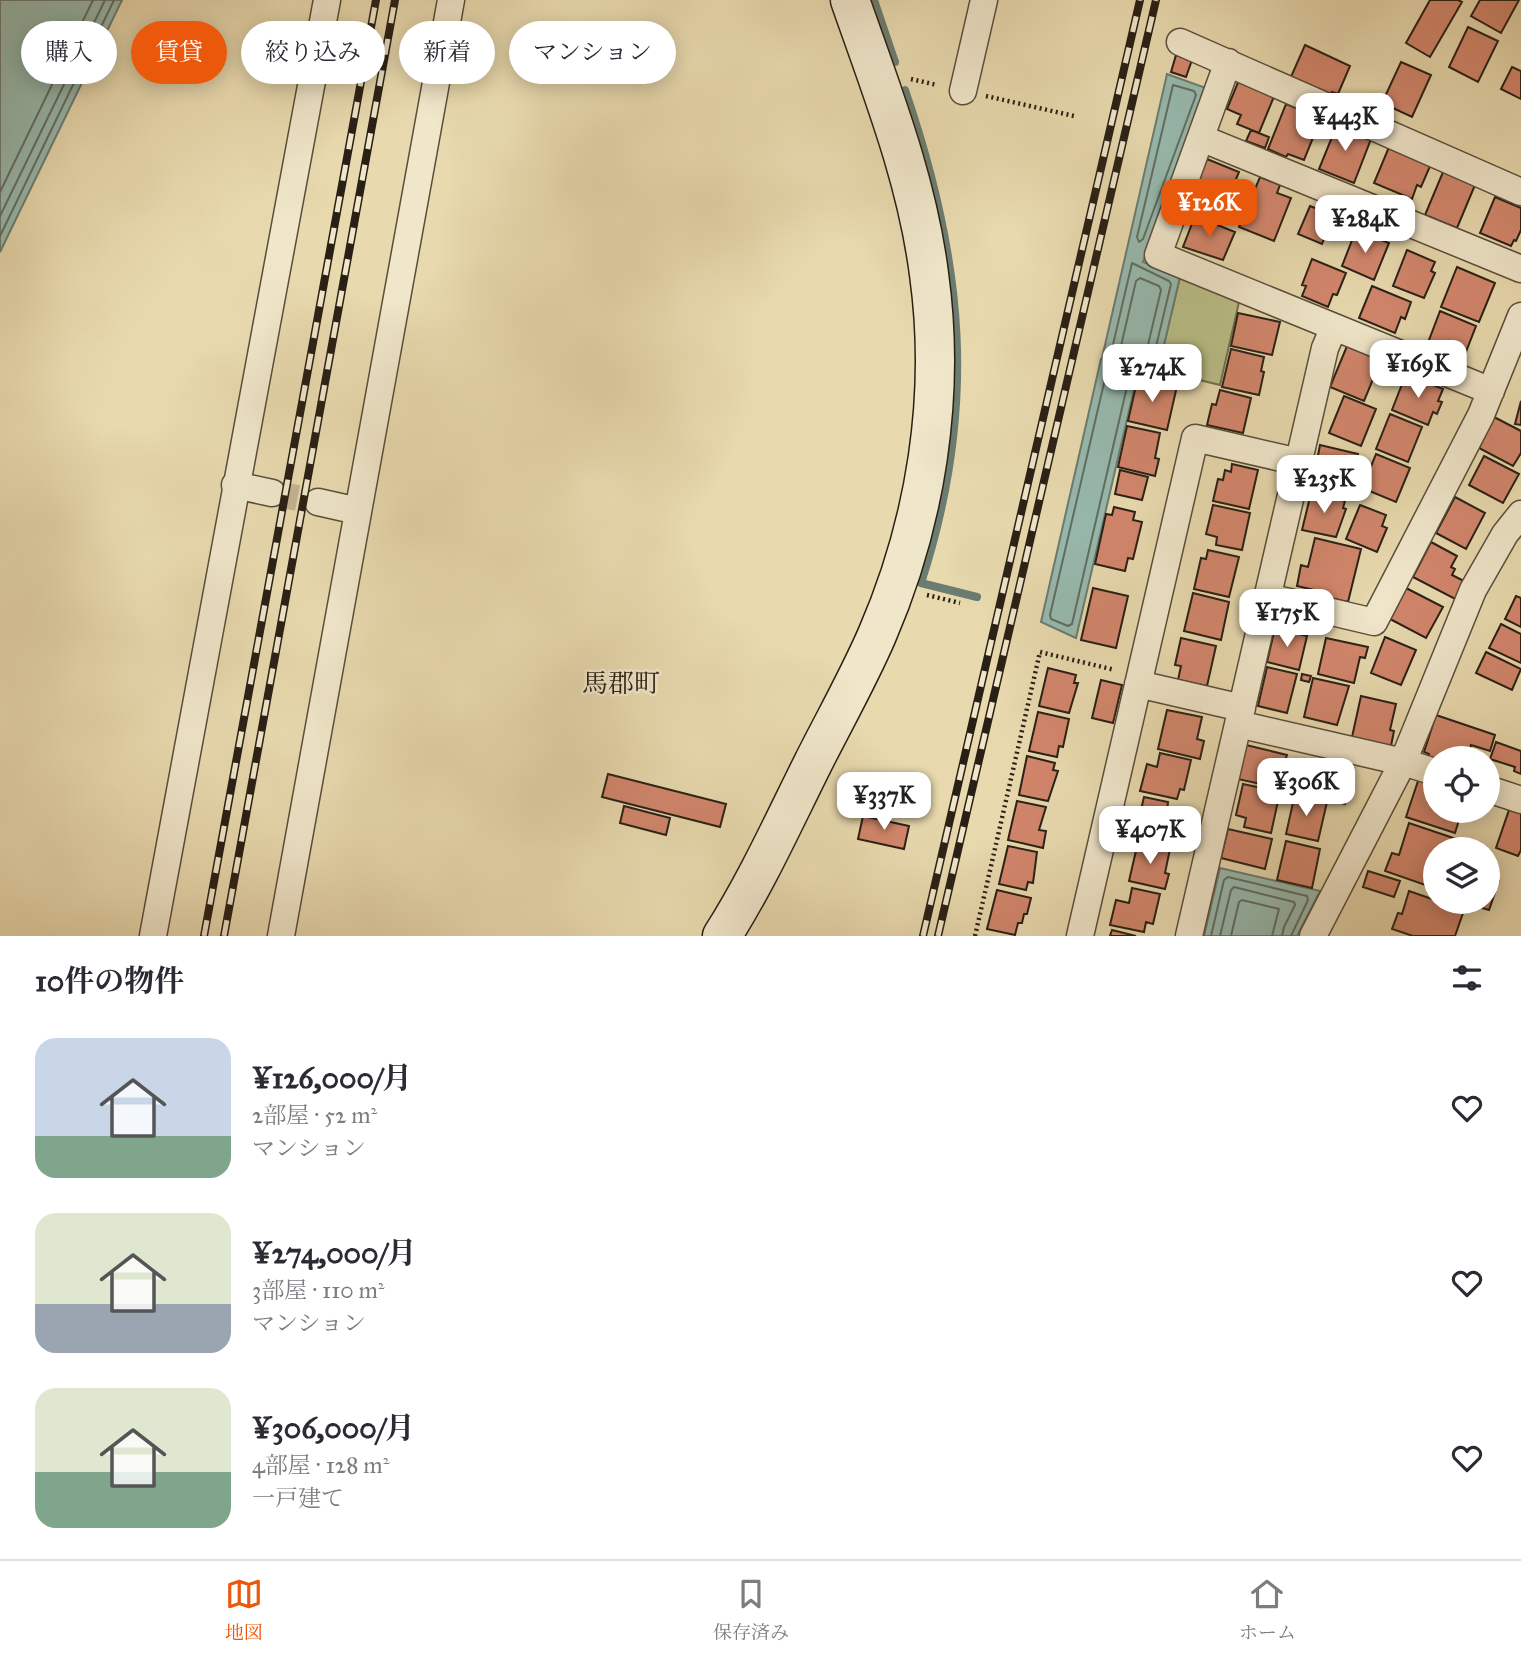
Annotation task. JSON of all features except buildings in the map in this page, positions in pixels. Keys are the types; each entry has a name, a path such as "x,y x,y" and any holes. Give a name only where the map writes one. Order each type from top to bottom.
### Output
{"street":[{"path":"153,936 327,0"},
{"path":"281,936 452,0"},
{"path":"722,936 758,873 876,637 905,560 922,493 931,438 935,355 929,273 906,165 850,0"},
{"path":"963,90 984,0"},
{"path":"1180,42 1521,192"},
{"path":"1228,62 1158,255 1491,391"},
{"path":"1201,138 1521,269"},
{"path":"1268,597 1374,622 1481,415 1521,316"},
{"path":"1189,936 1325,348 1334,327"},
{"path":"1080,936 1195,438 1299,462"},
{"path":"235,485 272,493"},
{"path":"317,502 358,511"},
{"path":"1313,936 1403,762 1473,590 1505,534 1521,514"},
{"path":"1139,680 1240,716 1423,768"},
{"path":"1500,793 1521,800"}],"path":[{"path":"975,936 1040,652 1139,680"}],"green space":[{"path":"1180,277 1239,302 1220,385 1158,370"}],"water":[{"path":"0,0 122,0 112,21 21,21 21,84 81,84 0,252"},
{"path":"1167,74 1206,88 1143,262 1180,277 1158,370 1102,358"},
{"path":"1101,359 1139,368 1076,638 1041,622"},
{"path":"1220,868 1320,891 1297,936 1204,936"}],"waterway":[{"path":"874,0 895,62"},
{"path":"905,90 925,153 940,215 951,275 957,335 957,395 951,456 939,519 921,583 977,597"}],"tunnel":[{"path":"272,493 318,502"}],"railway":[{"path":"204,936 376,0"},
{"path":"224,936 395,0"},
{"path":"923,936 1140,0"},
{"path":"938,936 1156,0"}],"district":[{"name":"馬郡町","path":"621,683"}]}
